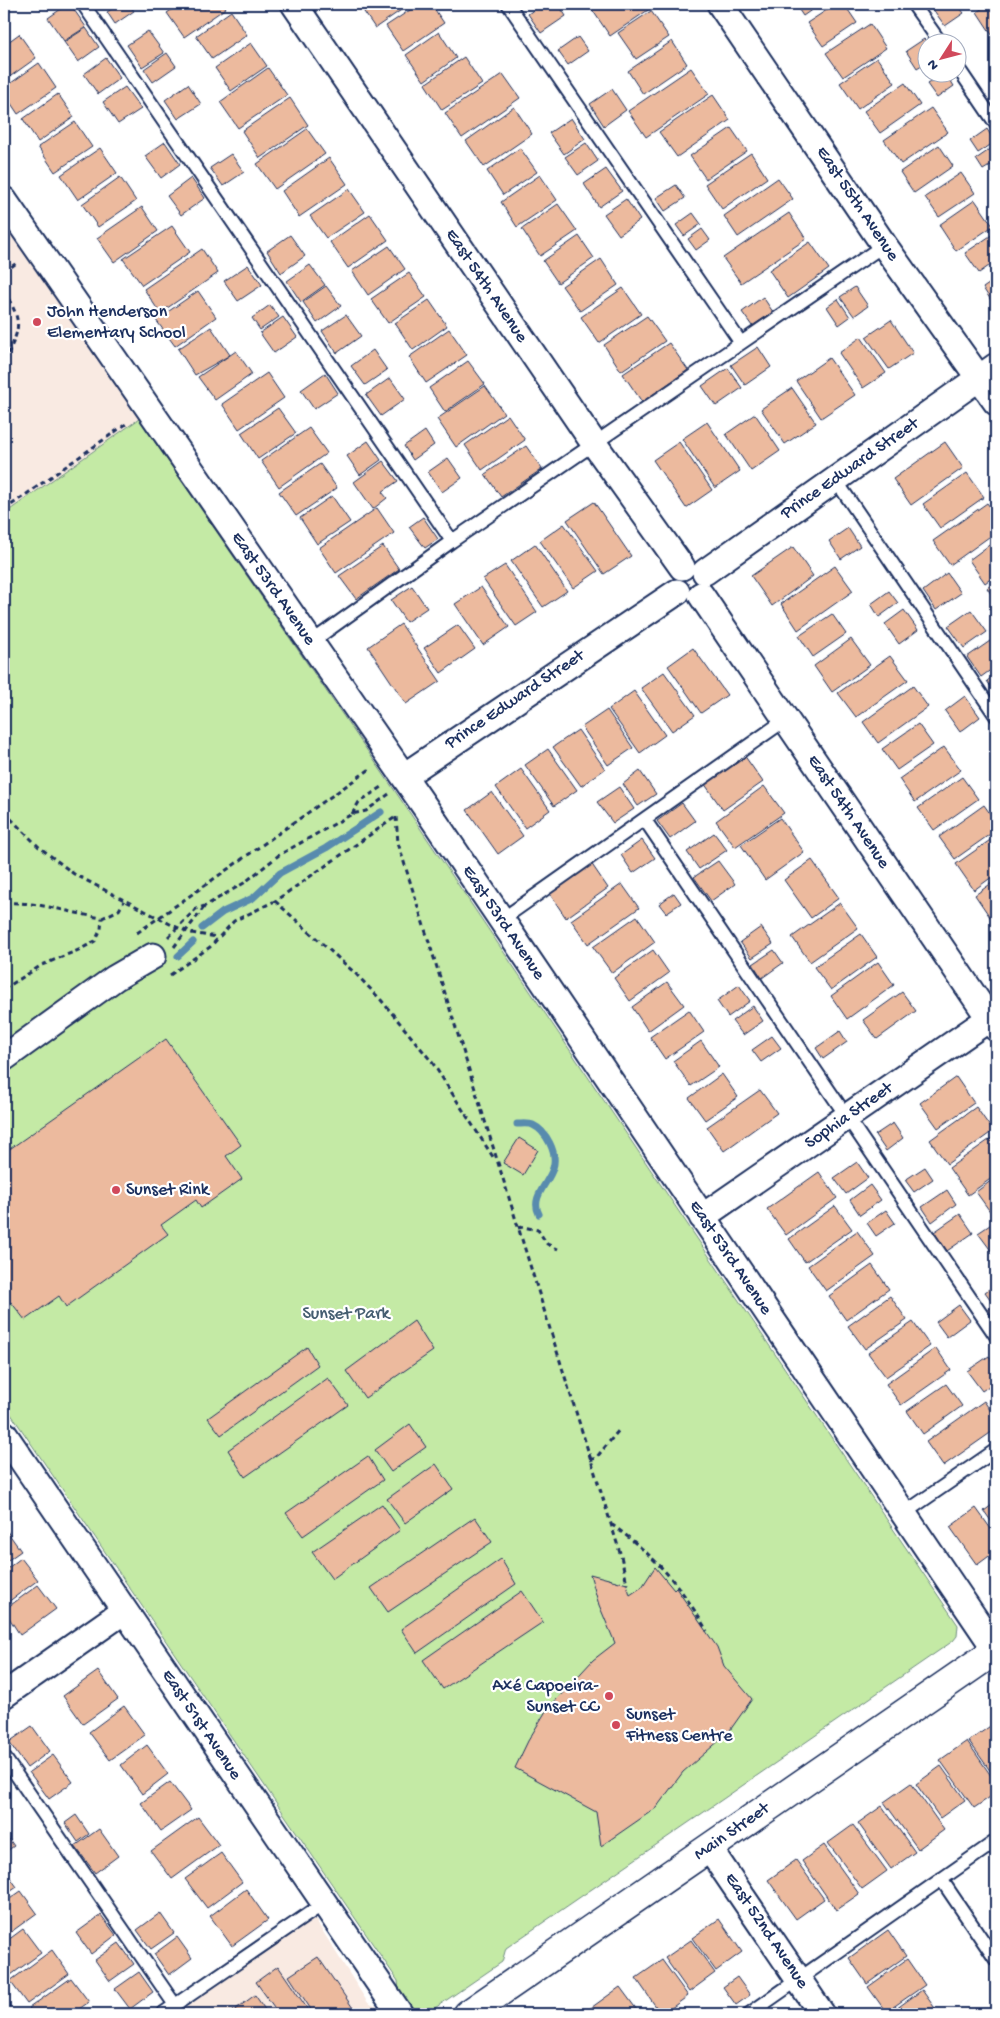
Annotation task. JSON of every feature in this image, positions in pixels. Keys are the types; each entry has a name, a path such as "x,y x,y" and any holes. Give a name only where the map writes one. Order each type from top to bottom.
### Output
{"main road":[{"name":"Main Street","path":"468,2014 996,1650"}],"street":[{"name":"East 54th Avenue","path":"294,4 595,445 696,578 785,720 994,1020"},
{"name":"East 55th Avenue","path":"720,4 884,245 988,372 996,402"},
{"name":"East 53rd Avenue","path":"4,200 310,643 394,784 501,920 996,1650"},
{"name":"Prince Edward Street","path":"394,784 677,592 685,598 696,598 696,578 988,372"},
{"path":"4,1058 115,978 162,949"},
{"name":"Sophia Street","path":"702,1217 847,1117 994,1020"},
{"name":"East 51st Avenue","path":"4,1434 323,1904 400,2014"},
{"path":"4,1695 124,1611"},
{"name":"East 52nd Avenue","path":"709,1848 822,2014"}],"lane":[{"path":"83,4 452,541"},
{"path":"508,4 740,343"},
{"path":"913,4 933,32"},
{"path":"968,82 996,124"},
{"path":"310,643 452,541 595,445 884,245"},
{"path":"835,479 996,716"},
{"path":"501,920 785,720"},
{"path":"645,820 996,1336"},
{"path":"903,1514 996,1450"},
{"path":"4,1757 175,2005"},
{"path":"749,2014 996,1841"},
{"path":"941,1879 996,1960"},
{"path":"162,2014 323,1904"}],"path":[{"path":"4,290 18,319 18,330 4,363"},
{"path":"4,510 126,424"},
{"path":"137,933 377,764"},
{"path":"352,814 359,802 394,784"},
{"path":"162,949 177,928 196,909 205,906 244,883 279,855 352,814 366,811 394,784"},
{"path":"4,812 58,863 74,874 177,928 187,932 218,937"},
{"path":"167,977 210,947 234,921 275,901 401,813"},
{"path":"396,817 398,843 627,1584"},
{"path":"4,903 19,902 102,918 119,910 124,901"},
{"path":"275,901 356,974 381,1000 432,1062 497,1163"},
{"path":"162,949 179,942 205,906"},
{"path":"4,989 42,965 81,949 95,941 101,929 102,918"},
{"path":"518,1228 538,1230 547,1244 558,1250"},
{"path":"590,1460 596,1458 619,1430"},
{"path":"610,1524 655,1559 684,1593 707,1631"}],"shaded area":[{"name":"John Henderson Elementary School","path":"4,224 139,419 4,514"},
{"path":"313,1916 368,2003 377,2007 383,2014 173,2014"}],"green space":[{"name":"Sunset Park","path":"139,419 393,788 958,1625 957,1636 953,1641 506,1948 502,1962 432,2010 419,2012 410,2009 399,1992 398,1981 4,1404 4,514"}],"building":[{"path":"70,4 86,27 64,41 48,18"},
{"path":"119,4 129,4 134,11 115,24 107,12"},
{"path":"180,4 223,4 226,8 184,37 167,13"},
{"path":"363,4 410,4 375,28 360,6"},
{"path":"419,4 431,4 444,23 403,51 386,26"},
{"path":"542,4 558,4 566,16 541,33 528,14"},
{"path":"648,4 651,8 610,36 589,5"},
{"path":"795,4 820,4 803,16"},
{"path":"836,4 844,4 857,23 823,46 807,23"},
{"path":"957,4 964,13 945,26 930,5"},
{"path":"988,4 996,4 996,41 977,12"},
{"path":"231,11 247,35 212,59 196,36"},
{"path":"651,11 669,37 636,59 618,33"},
{"path":"870,24 886,48 843,77 826,53"},
{"path":"86,28 99,47 78,62 64,42"},
{"path":"148,31 164,53 142,67 127,45"},
{"path":"439,32 456,58 424,81 406,55"},
{"path":"19,34 36,58 4,81 4,45"},
{"path":"578,37 588,51 568,65 558,51"},
{"path":"672,41 687,64 643,94 628,71"},
{"path":"251,43 267,66 231,91 215,68"},
{"path":"918,43 918,67 917,68 906,51"},
{"path":"167,53 176,66 153,82 144,69"},
{"path":"464,57 482,84 442,110 425,84"},
{"path":"106,58 120,78 98,94 84,74"},
{"path":"877,58 895,83 858,109 840,83"},
{"path":"39,63 56,88 18,114 4,93 4,88"},
{"path":"268,68 287,95 238,128 220,102"},
{"path":"691,68 709,94 646,137 628,111"},
{"path":"503,74 520,98 462,138 445,113"},
{"path":"930,82 951,82 954,86 937,98 927,84"},
{"path":"905,83 920,105 880,133 864,111"},
{"path":"188,84 201,104 178,119 165,100"},
{"path":"125,87 141,109 118,124 103,102"},
{"path":"612,89 626,110 604,126 590,104"},
{"path":"58,94 74,117 38,142 23,119"},
{"path":"713,95 730,120 677,157 659,132"},
{"path":"290,98 308,125 260,158 242,131"},
{"path":"514,107 532,134 484,167 466,141"},
{"path":"931,108 948,132 901,164 884,140"},
{"path":"571,118 585,139 564,154 549,133"},
{"path":"75,122 92,147 55,172 38,147"},
{"path":"731,128 747,151 706,179 690,156"},
{"path":"307,129 325,154 275,189 257,164"},
{"path":"987,129 995,142 978,153 970,141"},
{"path":"165,142 180,164 161,178 145,156"},
{"path":"586,143 598,161 578,175 565,157"},
{"path":"939,145 953,166 914,193 900,172"},
{"path":"100,148 117,173 78,200 61,175"},
{"path":"520,148 537,172 503,195 487,171"},
{"path":"992,148 996,154 996,162 983,170 976,159"},
{"path":"751,153 767,178 722,209 705,184"},
{"path":"231,154 244,172 223,186 210,168"},
{"path":"329,158 347,184 299,217 282,191"},
{"path":"606,169 622,191 599,207 584,184"},
{"path":"961,173 975,193 939,217 925,197"},
{"path":"540,175 557,200 517,227 501,202"},
{"path":"120,177 136,201 98,227 82,204"},
{"path":"191,178 205,198 181,215 167,196"},
{"path":"778,178 793,199 738,237 724,216"},
{"path":"676,185 685,198 665,211 656,198"},
{"path":"349,189 365,212 326,238 310,216"},
{"path":"626,199 640,220 619,235 604,214"},
{"path":"975,200 993,226 956,251 939,225"},
{"path":"558,204 577,231 540,256 522,229"},
{"path":"142,207 158,231 114,262 97,238"},
{"path":"693,213 701,224 684,236 676,225"},
{"path":"789,213 806,239 741,283 723,258"},
{"path":"370,214 388,240 348,268 330,242"},
{"path":"172,226 190,252 142,285 123,259"},
{"path":"702,229 710,240 696,250 688,239"},
{"path":"996,232 996,261 979,273 965,253"},
{"path":"290,235 305,256 281,273 267,251"},
{"path":"579,236 594,258 558,283 543,261"},
{"path":"810,242 829,269 788,298 769,270"},
{"path":"389,246 405,269 368,295 352,271"},
{"path":"202,249 218,273 160,313 144,289"},
{"path":"601,259 618,285 580,311 562,286"},
{"path":"248,265 262,285 238,301 224,281"},
{"path":"310,265 325,285 301,302 287,281"},
{"path":"409,273 426,297 388,323 371,299"},
{"path":"996,279 996,308 983,288"},
{"path":"326,286 341,306 317,323 303,302"},
{"path":"855,287 868,306 854,316 840,297"},
{"path":"623,288 641,314 599,343 581,317"},
{"path":"198,291 216,317 175,346 156,320"},
{"path":"763,297 773,312 752,326 742,312"},
{"path":"838,299 850,317 839,325 827,307"},
{"path":"429,300 447,326 413,350 395,323"},
{"path":"270,305 279,317 260,330 252,318"},
{"path":"346,315 361,336 337,353 322,331"},
{"path":"647,316 665,341 621,371 604,345"},
{"path":"283,317 297,337 274,353 260,333"},
{"path":"891,320 913,353 889,369 866,337"},
{"path":"211,327 230,355 195,375 178,349"},
{"path":"449,329 467,355 426,383 409,357"},
{"path":"861,337 886,373 863,388 839,353"},
{"path":"669,343 688,370 642,402 623,374"},
{"path":"758,347 771,367 745,385 731,365"},
{"path":"373,350 387,370 365,385 351,366"},
{"path":"236,351 252,374 215,400 198,377"},
{"path":"829,358 855,395 821,418 796,381"},
{"path":"468,361 485,384 445,412 429,388"},
{"path":"728,368 742,388 716,406 702,386"},
{"path":"267,373 284,398 239,429 222,404"},
{"path":"325,373 338,393 314,409 301,390"},
{"path":"390,378 405,399 381,416 366,395"},
{"path":"485,386 504,413 456,447 437,419"},
{"path":"792,388 816,423 785,444 761,409"},
{"path":"278,408 296,433 258,459 241,433"},
{"path":"755,414 780,451 751,471 726,434"},
{"path":"508,415 525,440 482,470 465,445"},
{"path":"707,422 740,471 715,488 682,439"},
{"path":"309,428 327,453 279,487 261,461"},
{"path":"425,431 434,445 413,460 404,446"},
{"path":"368,441 381,460 360,475 347,456"},
{"path":"679,442 712,490 686,508 653,460"},
{"path":"945,442 963,468 911,505 893,479"},
{"path":"526,446 542,469 501,497 485,474"},
{"path":"448,458 462,478 442,492 428,472"},
{"path":"383,461 398,481 382,492 387,498 373,509 354,482"},
{"path":"320,464 337,488 296,516 279,492"},
{"path":"967,473 984,497 940,528 923,504"},
{"path":"332,496 350,522 317,544 300,518"},
{"path":"594,502 631,556 604,574 567,520"},
{"path":"987,503 996,515 996,532 950,565 933,541"},
{"path":"377,508 394,533 336,573 319,548"},
{"path":"423,517 438,539 425,548 409,527"},
{"path":"564,524 598,571 573,588 540,541"},
{"path":"848,528 860,546 841,559 829,541"},
{"path":"996,540 996,575 985,583 969,560"},
{"path":"535,544 567,591 543,607 511,561"},
{"path":"383,546 399,569 356,599 339,576"},
{"path":"793,547 813,576 772,606 751,576"},
{"path":"505,565 537,612 516,626 483,579"},
{"path":"835,566 853,591 798,630 781,604"},
{"path":"947,573 961,593 936,610 923,591"},
{"path":"996,581 996,601 987,588"},
{"path":"412,586 427,608 406,622 391,600"},
{"path":"481,587 509,627 483,645 455,604"},
{"path":"889,591 898,603 879,617 871,604"},
{"path":"904,610 918,630 899,644 885,624"},
{"path":"971,610 987,632 964,648 948,626"},
{"path":"832,614 846,634 813,657 799,636"},
{"path":"401,624 440,681 406,704 368,647"},
{"path":"458,625 475,649 441,673 424,648"},
{"path":"851,639 870,665 832,692 814,666"},
{"path":"990,641 996,649 996,666 981,677 967,657"},
{"path":"693,648 727,695 701,713 668,666"},
{"path":"890,656 908,680 856,717 838,693"},
{"path":"664,672 695,715 672,731 641,688"},
{"path":"996,674 996,694 987,681"},
{"path":"913,686 928,707 878,743 863,722"},
{"path":"634,691 665,735 640,753 609,709"},
{"path":"965,696 980,717 960,732 945,711"},
{"path":"607,710 633,748 608,765 582,727"},
{"path":"918,724 933,745 897,770 882,749"},
{"path":"578,730 605,769 581,786 553,747"},
{"path":"944,747 961,770 915,802 899,779"},
{"path":"548,749 577,790 554,806 525,765"},
{"path":"744,755 763,782 723,810 704,783"},
{"path":"521,769 550,810 525,828 496,787"},
{"path":"640,771 656,794 638,806 623,784"},
{"path":"962,777 978,799 934,830 918,808"},
{"path":"764,786 784,813 735,847 716,821"},
{"path":"619,787 634,809 613,823 597,802"},
{"path":"492,792 523,836 498,854 467,810"},
{"path":"682,803 695,821 670,839 657,821"},
{"path":"984,805 996,822 996,830 955,859 939,837"},
{"path":"780,818 804,852 765,880 741,845"},
{"path":"714,833 727,850 699,869 687,852"},
{"path":"996,836 996,874 974,890 956,864"},
{"path":"642,840 655,858 633,873 621,855"},
{"path":"812,860 839,898 811,918 784,880"},
{"path":"718,861 735,884 711,901 694,877"},
{"path":"591,863 608,888 566,918 549,893"},
{"path":"996,880 996,917 992,920 975,895"},
{"path":"622,884 639,908 588,944 571,920"},
{"path":"674,893 681,903 666,913 659,904"},
{"path":"840,903 858,928 810,962 792,937"},
{"path":"637,916 655,942 612,973 593,947"},
{"path":"761,927 773,944 752,958 740,942"},
{"path":"861,934 877,957 831,990 814,967"},
{"path":"653,950 669,973 630,1001 614,978"},
{"path":"774,950 783,963 762,978 753,964"},
{"path":"878,962 894,985 847,1019 831,996"},
{"path":"667,982 684,1005 648,1031 632,1007"},
{"path":"739,985 750,1001 728,1017 717,1001"},
{"path":"902,992 916,1011 877,1039 863,1020"},
{"path":"753,1006 763,1021 743,1035 732,1021"},
{"path":"689,1010 704,1032 665,1059 650,1037"},
{"path":"840,1031 847,1042 823,1059 816,1048"},
{"path":"772,1036 781,1048 761,1062 752,1050"},
{"name":"Sunset Rink","path":"166,1039 241,1145 226,1156 242,1179 201,1208 196,1200 161,1225 168,1234 66,1307 59,1296 25,1320 11,1302 4,1307 4,1153"},
{"path":"701,1041 719,1067 691,1086 673,1061"},
{"path":"722,1074 738,1097 705,1120 689,1098"},
{"path":"956,1077 974,1103 938,1128 920,1103"},
{"path":"760,1090 777,1113 724,1151 707,1127"},
{"path":"976,1107 993,1131 947,1164 930,1140"},
{"path":"893,1123 903,1138 886,1151 875,1135"},
{"path":"996,1135 996,1175 968,1195 949,1168"},
{"path":"519,1138 538,1150 523,1175 503,1163"},
{"path":"857,1162 868,1178 846,1194 834,1178"},
{"path":"925,1167 933,1179 914,1192 905,1180"},
{"path":"819,1172 837,1198 786,1235 767,1209"},
{"path":"996,1177 996,1216 994,1217 976,1192"},
{"path":"870,1185 881,1200 860,1215 850,1200"},
{"path":"947,1190 956,1204 932,1222 922,1207"},
{"path":"835,1206 852,1229 805,1262 789,1239"},
{"path":"886,1210 895,1223 876,1236 867,1223"},
{"path":"960,1214 973,1233 947,1251 934,1232"},
{"path":"996,1221 996,1255 995,1256 978,1233"},
{"path":"857,1231 875,1256 826,1291 808,1266"},
{"path":"872,1265 889,1289 846,1320 829,1296"},
{"path":"996,1284 996,1300 993,1303 985,1292"},
{"path":"890,1296 907,1320 865,1349 848,1326"},
{"path":"996,1304 996,1321 988,1310"},
{"path":"959,1305 970,1320 947,1337 936,1322"},
{"path":"414,1321 433,1351 365,1398 346,1371"},
{"path":"913,1322 930,1346 886,1377 868,1353"},
{"path":"307,1347 318,1365 221,1435 208,1418"},
{"path":"936,1348 951,1370 901,1405 886,1384"},
{"path":"989,1356 996,1367 996,1381 982,1391 967,1371"},
{"path":"328,1378 348,1405 245,1477 228,1450"},
{"path":"946,1384 962,1406 923,1434 907,1411"},
{"path":"984,1401 996,1419 996,1429 943,1466 926,1442"},
{"path":"410,1424 426,1447 391,1472 375,1450"},
{"path":"368,1456 383,1480 303,1536 286,1513"},
{"path":"436,1464 453,1489 405,1523 387,1499"},
{"path":"996,1502 996,1528 984,1511"},
{"path":"382,1504 400,1530 332,1579 312,1552"},
{"path":"976,1508 996,1536 996,1551 977,1565 950,1527"},
{"path":"475,1517 492,1542 388,1612 371,1588"},
{"path":"4,1527 21,1551 4,1563"},
{"path":"21,1558 38,1580 4,1605 4,1571"},
{"path":"501,1559 516,1584 417,1653 401,1629"},
{"path":"655,1567 674,1590 676,1588 717,1647 724,1666 752,1699 728,1733 683,1772 656,1808 601,1846 596,1812 515,1768 546,1711 593,1660 615,1643 599,1605 590,1574 627,1584 630,1595 642,1587"},
{"path":"38,1585 56,1609 20,1635 4,1610"},
{"path":"522,1591 543,1622 443,1689 423,1660"},
{"path":"98,1671 118,1699 83,1724 63,1696"},
{"path":"124,1706 145,1735 110,1760 89,1732"},
{"path":"996,1722 996,1779 969,1741"},
{"path":"32,1726 50,1751 27,1768 9,1742"},
{"path":"967,1741 996,1783 996,1793 974,1808 940,1760"},
{"path":"147,1745 168,1774 142,1794 121,1765"},
{"path":"53,1755 73,1782 49,1799 29,1772"},
{"path":"941,1766 965,1800 940,1818 916,1784"},
{"path":"170,1782 191,1810 161,1831 141,1803"},
{"path":"911,1783 944,1830 918,1849 884,1802"},
{"path":"882,1806 915,1852 891,1869 858,1823"},
{"path":"76,1815 89,1834 78,1842 65,1823"},
{"path":"198,1817 219,1845 172,1879 151,1851"},
{"path":"853,1825 887,1871 862,1889 828,1843"},
{"path":"99,1829 118,1856 95,1873 75,1846"},
{"path":"4,1832 14,1846 4,1853"},
{"path":"824,1845 859,1894 836,1910 802,1861"},
{"path":"221,1853 242,1882 207,1908 185,1879"},
{"path":"796,1860 824,1899 796,1919 768,1880"},
{"path":"4,1869 17,1887 4,1896"},
{"path":"246,1889 268,1920 232,1946 210,1916"},
{"path":"21,1891 37,1913 4,1937 4,1903"},
{"path":"160,1913 174,1933 151,1949 137,1930"},
{"path":"101,1915 116,1935 91,1954 76,1933"},
{"path":"719,1919 742,1952 716,1971 692,1938"},
{"path":"23,1929 41,1953 4,1980 4,1943"},
{"path":"888,1930 906,1956 867,1984 849,1958"},
{"path":"177,1937 192,1958 169,1975 154,1954"},
{"path":"691,1940 715,1973 689,1992 665,1958"},
{"path":"119,1943 134,1964 110,1981 95,1960"},
{"path":"52,1950 69,1974 27,2004 10,1981"},
{"path":"318,1957 357,2014 314,2014 289,1976"},
{"path":"907,1959 925,1985 886,2012 868,1987"},
{"path":"662,1960 688,1996 661,2014 636,1978"},
{"path":"278,1966 311,2014 279,2014 256,1982"},
{"path":"139,1972 153,1992 130,2009 115,1989"},
{"path":"737,1977 750,1995 736,2005 723,1987"},
{"path":"71,1978 89,2002 72,2014 34,2014 29,2008"},
{"path":"620,1987 640,2014 591,2014 588,2010"},
{"path":"922,1990 939,2014 889,2014"},
{"path":"255,1995 268,2014 233,2014 232,2012"}],"waterway":[{"path":"202,928 223,912 253,898 280,873 326,848 381,812"},
{"path":"178,956 193,942"},
{"path":"517,1124 530,1124 538,1128 550,1143 554,1156 551,1174 538,1196 537,1208 539,1214"}],"place":[{"name":"John Henderson Elementary School","path":"37,322"},
{"name":"Sunset Rink","path":"116,1190"},
{"name":"Axé Capoeira- Sunset CC","path":"609,1696"},
{"name":"Sunset Fitness Centre","path":"616,1725"}]}
